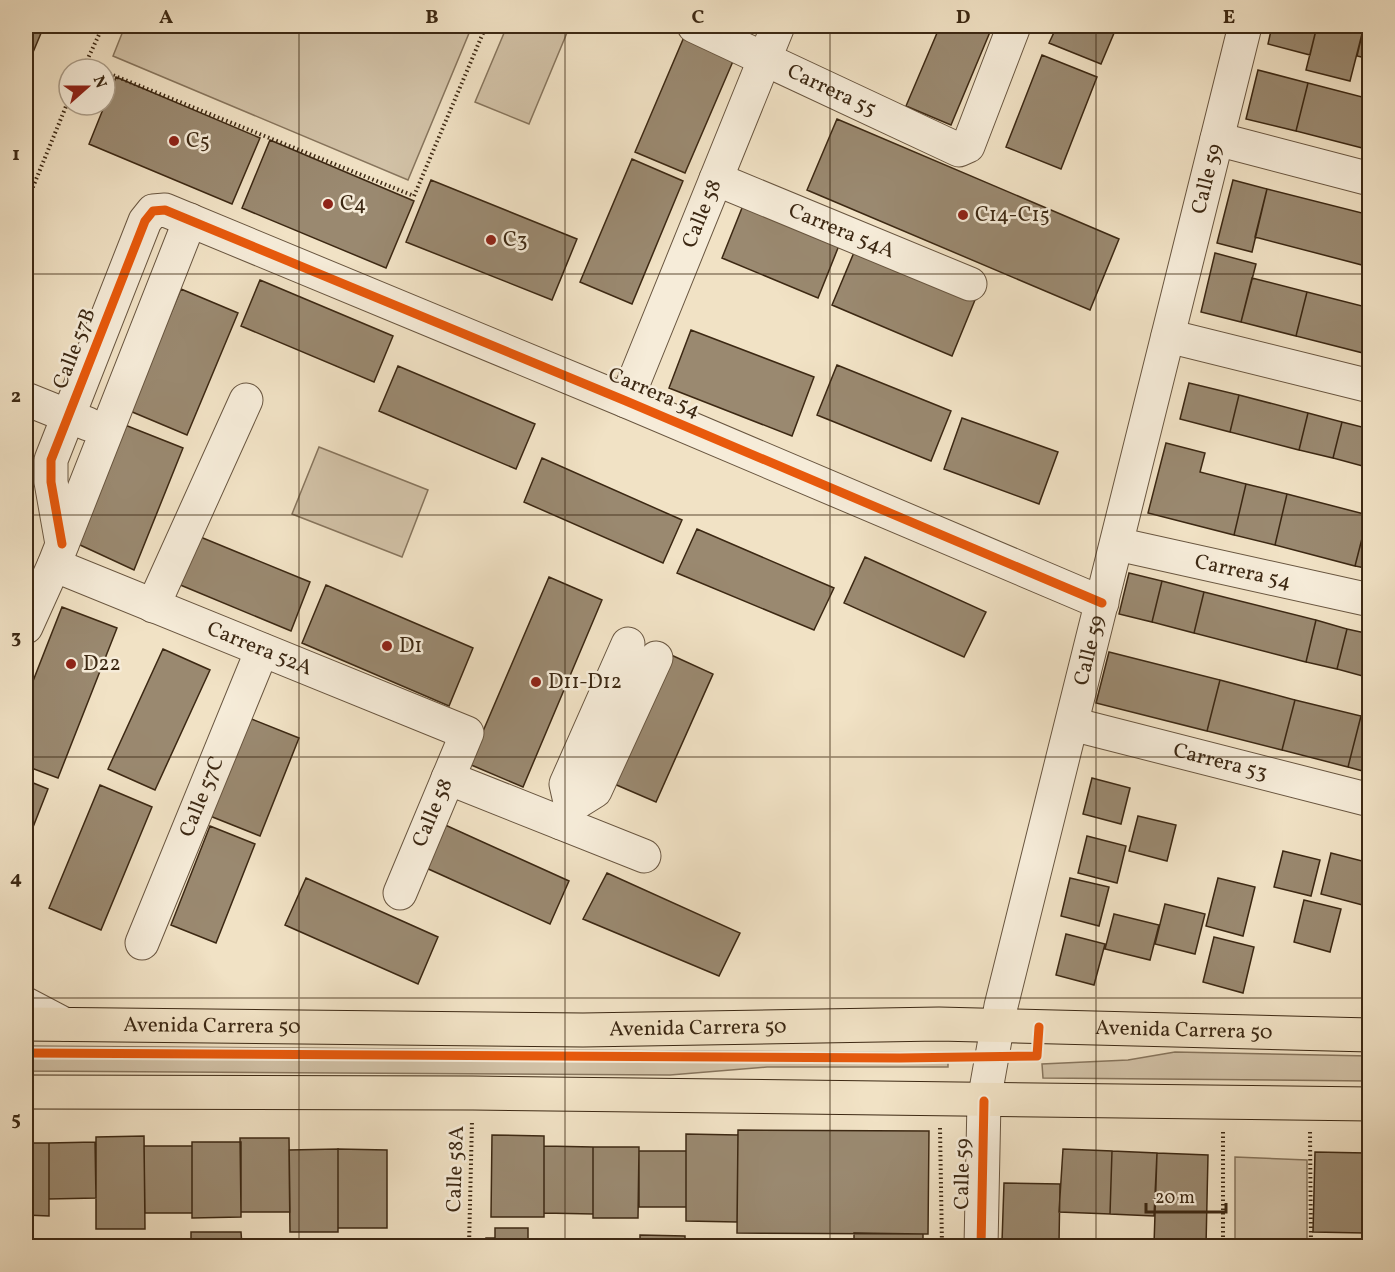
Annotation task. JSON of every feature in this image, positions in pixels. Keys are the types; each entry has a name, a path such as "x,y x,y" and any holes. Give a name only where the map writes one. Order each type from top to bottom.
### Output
{"main road":[{"name":"Avenida Carrera 50","path":"26,1024 583,1030 939,1024 1370,1035"},
{"path":"26,1092 473,1093 1370,1104"}],"street":[{"name":"Carrera 55","path":"694,26 959,150 968,146 1014,26"},
{"name":"Calle 58","path":"626,400 778,26"},
{"name":"Calle 59","path":"981,1246 984,1101 1013,951 1072,724 1245,26"},
{"path":"1217,139 1370,179"},
{"name":"Carrera 54A","path":"716,179 970,284"},
{"name":"Calle 57B","path":"58,555 51,460 144,221 153,211 165,210 190,220"},
{"path":"26,627 58,555 190,220"},
{"name":"Carrera 54","path":"190,220 626,400 1102,603"},
{"path":"1168,336 1370,386"},
{"path":"26,399 106,432"},
{"path":"153,606 246,400"},
{"name":"Carrera 54","path":"1117,544 1370,600"},
{"name":"Carrera 52A","path":"58,555 153,606 466,733"},
{"name":"Calle 57C","path":"142,943 262,650"},
{"path":"566,815 595,791 642,651"},
{"name":"Carrera 53","path":"1072,724 1370,800"},
{"name":"Calle 58","path":"400,893 466,733"},
{"path":"447,778 566,815 644,856"},
{"path":"26,1004 64,1024"}],"path":[{"path":"89,57 103,26"},
{"path":"117,77 414,196 486,26"},
{"path":"26,204 62,117"},
{"path":"1221,1103 1223,1128 1222,1246"},
{"path":"940,1128 942,1246"},
{"path":"1310,1128 1311,1246"}],"shaded area":[{"path":"125,26 472,26 408,180 113,56"},
{"path":"507,26 563,26 569,28 529,124 475,102"},
{"path":"319,447 428,490 402,557 292,514"},
{"path":"26,1046 948,1053 948,1067 767,1067 670,1075 26,1071"},
{"path":"1175,1052 1369,1056 1369,1081 1043,1078 1042,1064 1128,1060"},
{"path":"1235,1157 1307,1160 1307,1246 1235,1246"}],"building":[{"path":"26,26 44,26 26,69"},
{"path":"940,26 975,26 990,32 951,125 906,106"},
{"path":"1057,26 1117,26 1101,64 1049,43"},
{"path":"1272,26 1317,26 1310,55 1268,44"},
{"path":"1317,26 1364,26 1350,81 1306,70"},
{"path":"1364,26 1370,26 1370,59 1357,56"},
{"path":"687,30 737,52 685,173 635,152"},
{"path":"1042,55 1097,77 1061,169 1006,147"},
{"path":"1258,70 1308,83 1296,131 1246,119"},
{"name":"C5","path":"117,77 260,138 232,204 89,144 100,117 117,117"},
{"path":"1308,83 1370,99 1370,150 1296,131"},
{"name":"C14-C15","path":"837,119 1119,239 1090,310 807,190"},
{"name":"C4","path":"270,140 414,201 386,268 242,208"},
{"path":"632,159 683,181 632,304 580,282"},
{"name":"C3","path":"431,180 577,239 552,300 406,242"},
{"path":"1233,180 1267,189 1252,252 1217,243"},
{"path":"1267,189 1370,215 1370,235 1362,265 1255,237"},
{"path":"744,203 840,243 818,298 722,258"},
{"path":"1370,235 1370,266 1362,265"},
{"path":"855,250 975,300 952,356 832,305"},
{"path":"1215,253 1256,264 1241,322 1201,312"},
{"path":"1252,278 1307,292 1296,336 1241,322"},
{"path":"260,280 393,336 374,382 241,326"},
{"path":"181,289 238,313 187,435 130,411"},
{"path":"1307,292 1370,308 1370,325 1363,353 1296,336"},
{"path":"1370,325 1370,355 1363,353"},
{"path":"691,330 814,377 792,436 669,388"},
{"path":"837,365 951,411 931,461 817,415"},
{"path":"398,366 535,424 516,469 379,411"},
{"path":"1189,383 1239,395 1230,432 1180,419"},
{"path":"1239,395 1308,413 1299,450 1230,432"},
{"path":"1308,413 1342,422 1333,458 1299,450"},
{"path":"962,418 1058,452 1039,504 944,469"},
{"path":"1342,422 1370,429 1370,468 1333,458"},
{"path":"125,425 183,448 134,570 78,544"},
{"path":"1166,443 1205,453 1200,472 1246,484 1234,535 1148,513"},
{"path":"542,458 682,520 663,563 524,502"},
{"path":"1246,484 1287,494 1275,545 1234,535"},
{"path":"1287,494 1368,515 1355,566 1275,545"},
{"path":"1368,515 1370,515 1370,569 1355,566"},
{"path":"697,529 834,588 814,630 677,573"},
{"path":"198,536 310,582 291,631 178,584"},
{"path":"865,557 986,612 964,657 844,603"},
{"path":"1129,573 1162,581 1152,622 1119,614"},
{"name":"D11-D12","path":"549,577 602,600 523,787 469,764"},
{"path":"1162,581 1204,592 1194,633 1152,622"},
{"name":"D1","path":"326,585 473,648 449,706 302,643"},
{"path":"1204,592 1316,620 1306,662 1194,633"},
{"name":"D22","path":"62,607 117,628 58,778 26,766 26,699"},
{"path":"1316,620 1347,629 1337,669 1306,662"},
{"path":"1347,629 1370,634 1370,678 1337,669"},
{"path":"163,649 210,670 155,790 108,769"},
{"path":"1109,652 1220,680 1207,731 1096,703"},
{"path":"669,654 713,674 656,802 612,783"},
{"path":"1220,680 1295,700 1282,750 1207,731"},
{"path":"1295,700 1361,716 1348,767 1282,750"},
{"path":"1361,716 1370,718 1370,773 1348,767"},
{"path":"249,718 299,738 260,836 210,816"},
{"path":"1092,778 1130,788 1121,824 1083,814"},
{"path":"26,780 48,789 26,845"},
{"path":"100,785 152,807 101,930 49,908"},
{"path":"1138,816 1176,825 1167,861 1129,851"},
{"path":"443,824 569,881 550,924 424,867"},
{"path":"210,826 255,844 216,943 171,925"},
{"path":"1087,836 1126,846 1117,883 1078,873"},
{"path":"1283,851 1320,860 1311,896 1274,887"},
{"path":"1331,853 1370,863 1370,907 1321,894"},
{"path":"607,873 740,933 719,976 583,919"},
{"path":"306,878 438,937 418,984 285,925"},
{"path":"1070,878 1109,887 1099,926 1061,916"},
{"path":"1218,878 1255,887 1243,936 1206,926"},
{"path":"1304,900 1341,909 1330,952 1294,942"},
{"path":"1165,904 1205,914 1195,954 1155,944"},
{"path":"1114,914 1159,925 1150,960 1105,949"},
{"path":"1066,934 1105,944 1094,985 1056,975"},
{"path":"1214,937 1254,947 1243,993 1203,982"},
{"path":"738,1130 929,1131 928,1234 737,1233"},
{"path":"686,1134 738,1135 737,1222 686,1221"},
{"path":"492,1135 544,1136 544,1217 491,1217"},
{"path":"144,1136 145,1229 96,1229 96,1137"},
{"path":"240,1138 289,1138 290,1212 241,1212"},
{"path":"95,1142 96,1198 49,1199 49,1143"},
{"path":"192,1142 241,1142 241,1217 192,1218"},
{"path":"26,1143 49,1143 49,1216 26,1215"},
{"path":"144,1146 192,1146 192,1213 145,1213"},
{"path":"544,1146 593,1147 593,1214 544,1213"},
{"path":"593,1147 639,1147 638,1218 593,1218"},
{"path":"1366,1147 1370,1147 1370,1233 1364,1233"},
{"path":"338,1149 338,1232 290,1232 289,1150"},
{"path":"338,1149 387,1150 387,1228 338,1228"},
{"path":"1063,1149 1112,1151 1110,1214 1059,1212"},
{"path":"639,1151 686,1151 686,1207 639,1207"},
{"path":"1112,1151 1157,1153 1154,1216 1110,1214"},
{"path":"1315,1152 1366,1153 1364,1233 1313,1232"},
{"path":"1157,1153 1208,1155 1206,1246 1154,1245"},
{"path":"1004,1183 1060,1184 1059,1243 1002,1242"},
{"path":"495,1228 528,1228 528,1244 590,1244 590,1246 486,1246 486,1238 495,1238"},
{"path":"191,1232 241,1232 242,1246 191,1246"},
{"path":"854,1233 923,1234 923,1246 854,1246"},
{"path":"640,1235 685,1236 685,1246 640,1246"},
{"path":"288,1243 337,1243 337,1246 288,1246"},
{"path":"1011,1243 1091,1243 1091,1246 1011,1246"},
{"path":"191,1245 191,1246 143,1246"},
{"path":"1154,1245 1206,1246 1154,1246"}],"cycle path":[{"path":"62,544 51,482 51,460 145,221 153,211 165,210 626,401 1102,603"},
{"path":"26,1053 900,1058 1037,1056 1039,1027"},
{"path":"981,1246 984,1101"}],"place":[{"name":"C5","path":"174,141"},
{"name":"C4","path":"328,204"},
{"name":"C14-C15","path":"963,215"},
{"name":"C3","path":"491,240"},
{"name":"D1","path":"387,646"},
{"name":"D22","path":"71,664"},
{"name":"D11-D12","path":"536,682"}]}
